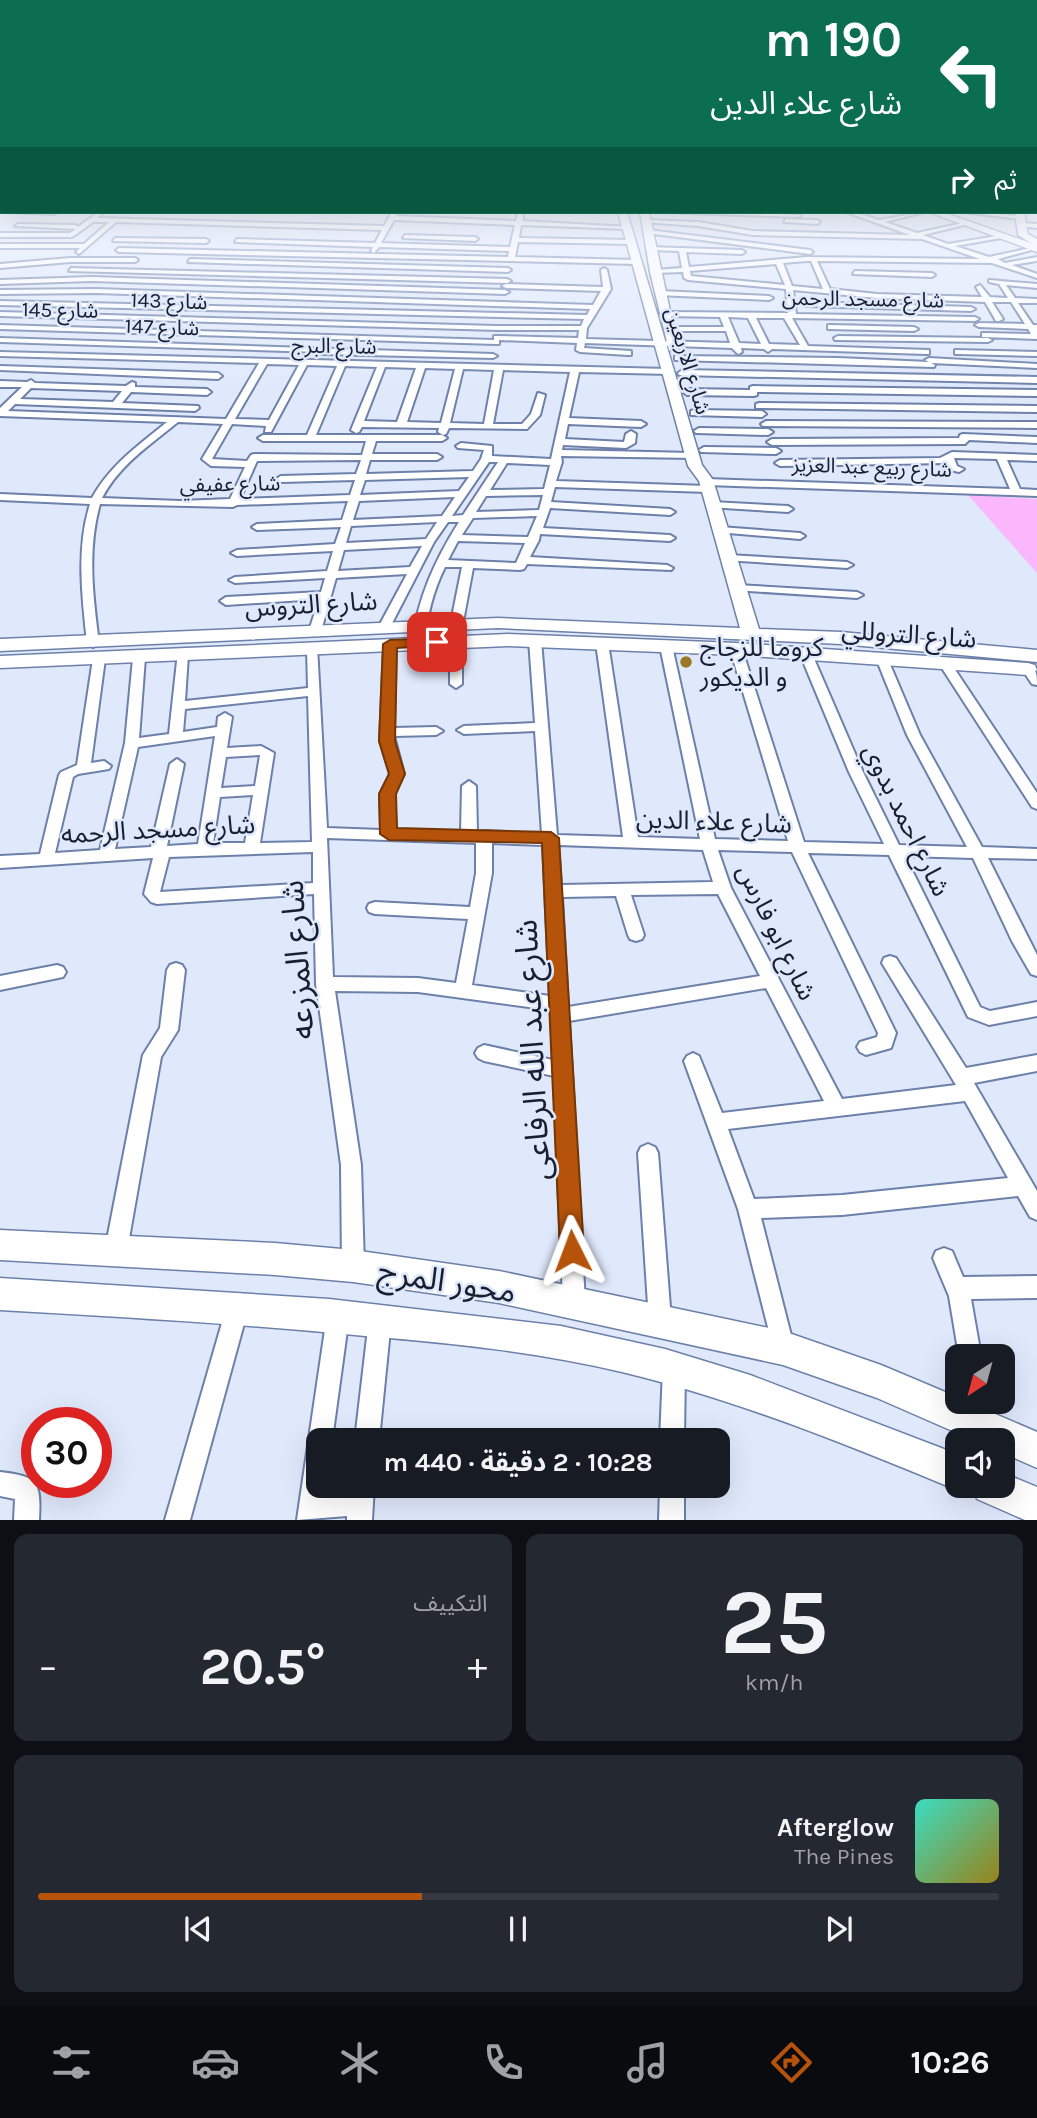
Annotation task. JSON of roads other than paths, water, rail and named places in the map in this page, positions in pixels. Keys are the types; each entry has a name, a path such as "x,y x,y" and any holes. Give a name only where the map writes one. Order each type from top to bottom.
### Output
{"street":[{"path":"70,260 83,249"},
{"path":"274,252 277,249"},
{"path":"315,363 376,249"},
{"path":"397,354 438,249"},
{"path":"452,249 512,253 538,249"},
{"path":"488,427 495,367 493,356 513,249"},
{"path":"119,250 243,251 434,258 582,249"},
{"path":"0,292 112,291 416,301 604,270 619,249"},
{"name":"شارع الاربعين","path":"633,249 695,466 708,489 751,633"},
{"name":"شارع الاربعين","path":"651,249 671,335 709,466 708,489"},
{"path":"1005,249 989,259 917,262 790,259 682,249 688,278 709,284 721,281 894,297 1037,301"},
{"path":"790,249 989,259"},
{"path":"960,249 1037,276"},
{"path":"0,413 106,304 135,251"},
{"path":"115,405 243,251"},
{"path":"711,251 721,281"},
{"path":"276,285 301,253"},
{"path":"742,253 755,284 757,297"},
{"path":"655,272 786,256 790,259"},
{"path":"772,258 789,286 789,315 803,346"},
{"path":"813,259 827,290"},
{"path":"1005,264 1037,259"},
{"path":"0,266 70,260 129,260 429,268 596,307"},
{"path":"847,260 866,295"},
{"path":"156,292 186,261"},
{"path":"969,270 973,261"},
{"path":"1024,261 1037,265"},
{"path":"917,262 938,283"},
{"path":"0,274 124,270 426,279 601,297"},
{"path":"604,270 608,279 607,289 583,328 580,339 582,351 626,356 624,371"},
{"path":"855,273 932,275"},
{"path":"880,273 914,329 929,359 947,407 973,456"},
{"path":"253,285 262,274"},
{"path":"902,274 917,297"},
{"path":"0,282 119,280 422,290 608,279"},
{"path":"991,281 1003,285 1037,286"},
{"path":"951,325 960,352 989,343 1037,337 1033,327 1003,285"},
{"path":"506,287 607,289"},
{"path":"980,287 999,319"},
{"path":"806,288 808,302 1037,311"},
{"path":"943,291 948,298"},
{"path":"844,292 852,316"},
{"path":"660,293 769,298"},
{"path":"735,314 738,296"},
{"path":"963,299 989,343 1037,354"},
{"path":"0,303 136,304 342,312 590,317"},
{"path":"105,343 136,304"},
{"path":"228,320 237,308"},
{"path":"754,312 765,345 795,390"},
{"name":"شارع مسجد الرحمن","path":"666,314 754,312 907,317 1033,327"},
{"name":"شارع 143","path":"0,314 408,326 498,334"},
{"path":"723,314 788,484"},
{"path":"822,315 838,344 838,360 845,375"},
{"path":"866,316 871,328"},
{"name":"شارع 145","path":"0,327 402,340 498,334"},
{"path":"831,327 914,329"},
{"path":"498,334 583,328"},
{"path":"498,334 658,341 671,335 729,329"},
{"path":"206,360 227,333"},
{"path":"83,769 96,651 86,583 90,532 96,502 114,473 195,408 251,334"},
{"path":"671,335 735,344 803,346 919,339 1037,348"},
{"name":"شارع 147","path":"0,340 493,356"},
{"path":"838,344 929,359"},
{"name":"شارع البرج","path":"0,354 668,372"},
{"path":"678,358 929,359 1037,366"},
{"path":"264,362 227,422 207,461 437,457"},
{"path":"233,504 263,438 304,363"},
{"path":"310,438 342,364"},
{"path":"353,438 382,364"},
{"path":"401,425 421,366"},
{"path":"433,475 460,366"},
{"path":"0,368 218,376"},
{"path":"440,563 515,568 522,563 536,536 545,509 575,370"},
{"path":"682,373 1037,380"},
{"path":"0,384 207,392"},
{"path":"687,392 795,390 1037,393"},
{"path":"358,424 523,428 536,415 541,395"},
{"path":"0,398 195,408"},
{"path":"694,413 947,407 1037,410"},
{"path":"0,413 271,423"},
{"path":"565,421 641,424"},
{"path":"704,450 771,437 954,422 1037,425"},
{"path":"699,431 771,437 1037,440"},
{"path":"486,459 623,445 630,443 631,434"},
{"path":"263,438 442,438"},
{"name":"شارع المزرعه","path":"353,1266 351,1165 325,984 314,640 324,594 372,438"},
{"path":"389,834 387,794 397,774 387,732 388,635 412,570 486,459 489,448 461,446"},
{"path":"559,452 692,456"},
{"path":"780,463 948,459 950,455 1037,458"},
{"path":"1000,456 1016,492"},
{"path":"418,643 419,624 440,563 505,459"},
{"path":"948,459 952,467 959,469"},
{"path":"281,479 476,474"},
{"name":"شارع ربيع عبد العزيز","path":"708,489 788,484 1037,493"},
{"path":"484,493 550,488 708,489 788,509"},
{"name":"شارع عفيفي","path":"0,497 96,502 233,504 462,494"},
{"path":"257,527 444,519 545,509 670,512"},
{"path":"720,530 800,536"},
{"path":"455,538 670,538"},
{"path":"237,553 429,542"},
{"path":"728,558 847,565"},
{"path":"522,563 667,568"},
{"path":"456,684 456,632 468,565"},
{"path":"235,580 412,570"},
{"path":"737,588 857,595"},
{"path":"226,601 324,594"},
{"name":"شارع التروس","path":"0,662 96,651 388,635 419,624 456,632 535,640 736,649"},
{"name":"شارع التروس","path":"388,635 418,643 456,632 596,625 751,633"},
{"name":"شارع التروللي","path":"751,633 994,659 1035,669"},
{"name":"شارع التروس","path":"0,645 96,651 139,658 314,640"},
{"name":"شارع عبد الله الرفاعى","path":"535,640 551,838 574,1302"},
{"path":"602,643 631,842"},
{"name":"شارع ابو فارس","path":"666,646 709,845 723,887 769,981 837,1108"},
{"path":"736,649 797,848 887,1033 885,1043 866,1047"},
{"name":"شارع التروللي","path":"736,649 944,662 994,659"},
{"name":"شارع احمد بدوي","path":"806,654 831,718 974,1012 984,1017 1037,1009"},
{"path":"176,736 182,655"},
{"path":"106,856 132,743 139,658"},
{"path":"883,659 909,730 979,855 1020,942 1037,969"},
{"path":"944,662 1037,804"},
{"path":"178,706 314,691"},
{"path":"132,743 176,736 223,724 205,849"},
{"path":"464,730 540,727"},
{"path":"387,732 436,731"},
{"path":"219,753 266,751 252,848"},
{"path":"177,764 152,894 157,898 320,888"},
{"path":"46,859 64,778 69,772 104,766"},
{"path":"463,990 484,873 469,786"},
{"path":"213,793 261,790"},
{"name":"شارع علاء الدين","path":"319,840 389,834 1037,855"},
{"name":"شارع مسجد الرحمه","path":"0,862 252,848 319,840"},
{"path":"554,891 723,887"},
{"path":"622,891 636,935"},
{"path":"375,908 477,913"},
{"path":"890,963 1037,1210"},
{"path":"116,1250 152,1055 169,1030 176,970"},
{"path":"0,984 57,972"},
{"path":"325,984 372,983 463,990 560,1009 769,981"},
{"path":"484,1053 564,1070"},
{"path":"693,1061 748,1209 783,1348"},
{"path":"715,1122 837,1108 965,1085 1037,1063"},
{"path":"648,1153 660,1320"},
{"path":"748,1209 842,1205 1024,1186"},
{"name":"محور المرج","path":"0,1245 353,1266 499,1287 783,1348 945,1402"},
{"path":"944,1258 959,1293 968,1344"},
{"path":"959,1293 968,1286 1037,1287"},
{"name":"محور المرج","path":"0,1294 237,1307 526,1336 674,1369 790,1405 945,1467"},
{"path":"177,1520 237,1307"},
{"path":"322,1428 338,1316"},
{"path":"368,1428 380,1321"},
{"path":"673,1428 674,1369"},
{"name":"محور المرج","path":"982,1414 1037,1450"},
{"path":"0,1484 18,1486 28,1493 26,1520"},
{"path":"1015,1497 1037,1506"},
{"path":"671,1520 672,1498"},
{"path":"310,1512 360,1503"}],"place":[{"name":"كروما للزجاج و الديكور","path":"686,662"}]}
